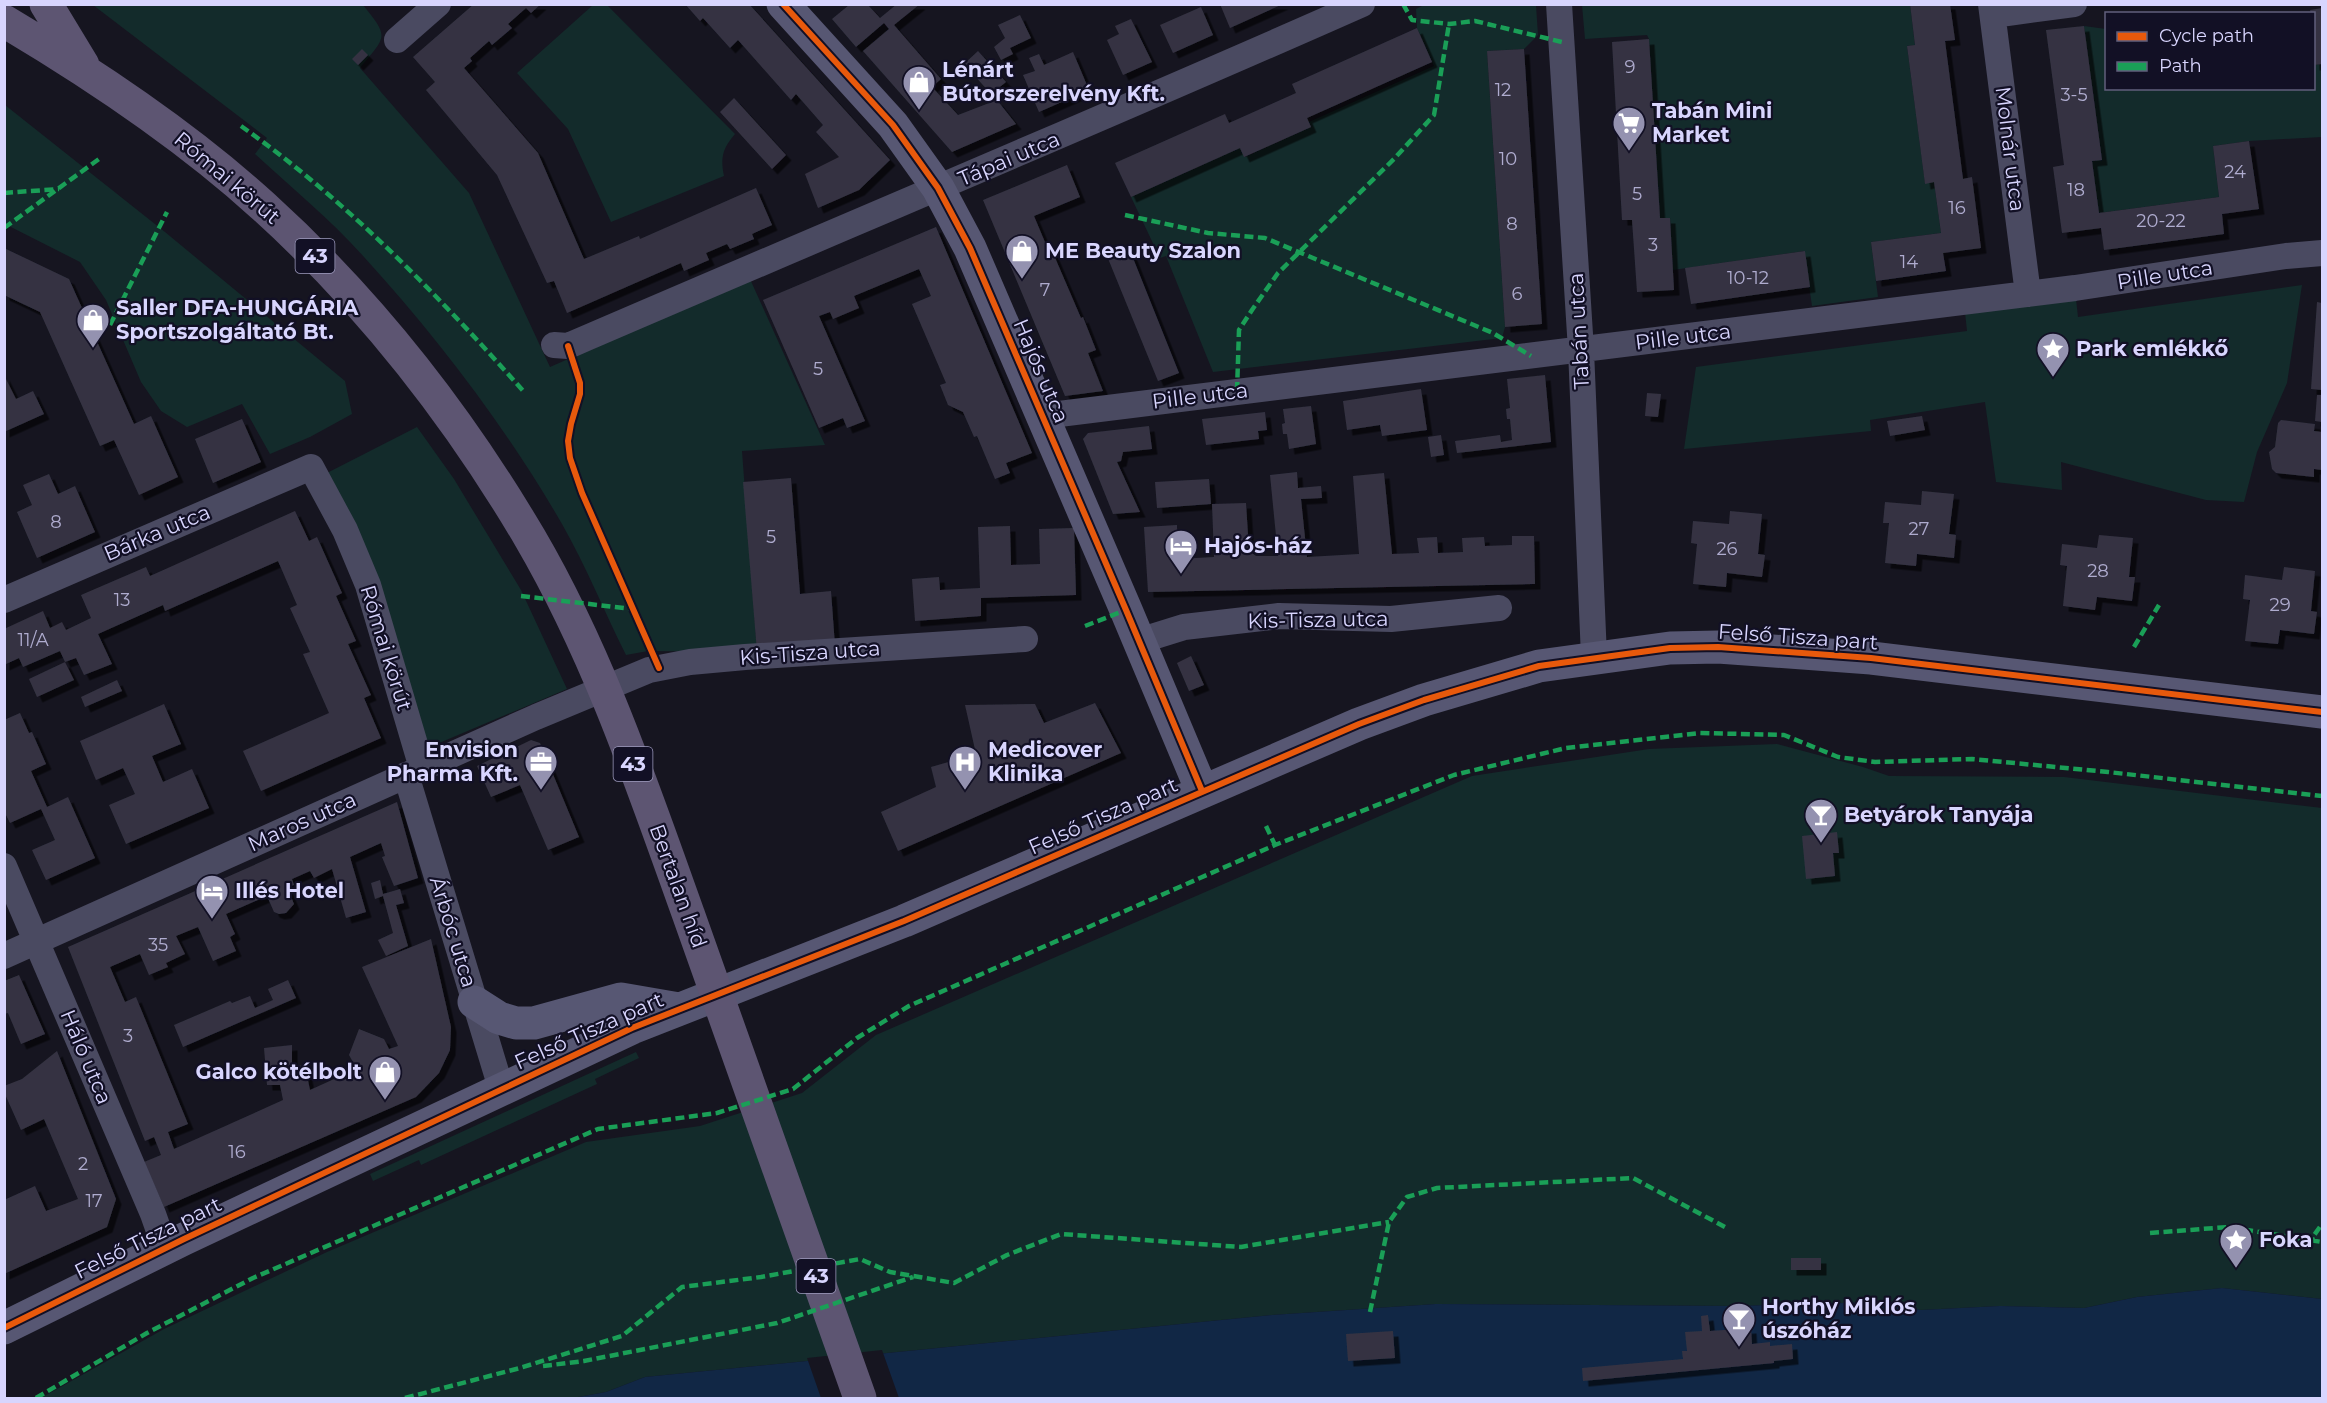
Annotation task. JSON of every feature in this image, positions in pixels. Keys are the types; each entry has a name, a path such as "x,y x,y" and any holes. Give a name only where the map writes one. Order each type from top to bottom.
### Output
{"main road":[{"path":"46,4 89,74"},
{"name":"Hajós utca","path":"790,7 893,124 938,188 970,248 1202,791"},
{"name":"Római körút","path":"4,21 89,74 171,131 262,204 346,287 439,401"},
{"path":"4,36 37,41"},
{"name":"Bertalan híd","path":"439,401 490,473 532,542 567,608 612,706 860,1398"},
{"name":"Felső Tisza part","path":"4,1328 165,1248 632,1028 904,921 1359,724 1424,700 1539,666 1594,657 1682,648 1718,647 1804,652 2322,712"},
{"path":"474,1002 499,1018 516,1023 534,1023 621,999 681,1009"}],"street":[{"path":"397,40 438,4"},
{"name":"Tápai utca","path":"554,345 568,346 1086,126 1362,4"},
{"name":"Tabán utca","path":"1559,4 1581,350 1594,657"},
{"path":"1992,10 2074,4"},
{"name":"Molnár utca","path":"1992,10 2028,294"},
{"name":"Pille utca","path":"1042,416 2028,294 2322,253"},
{"name":"Bárka utca","path":"4,600 311,467"},
{"name":"Római körút","path":"311,467 345,530 368,585 414,771"},
{"name":"Kis-Tisza utca","path":"1139,641 1184,627 1279,616 1391,619 1499,608"},
{"name":"Kis-Tisza utca","path":"600,690 649,670 690,662 1025,639"},
{"name":"Maros utca","path":"4,956 414,771 600,690"},
{"name":"Árbóc utca","path":"414,771 474,1002 501,1088"},
{"name":"Háló utca","path":"4,866 153,1214 165,1248"}],"green space":[{"path":"1426,4 1536,5 1538,35 1524,49 1487,51 1505,327 1502,338 1213,372 1166,256 1160,258 1131,197 1240,148 1245,157 1311,127 1309,122 1434,66 1417,28 1416,9"},
{"path":"93,5 363,5 378,24 381,37 360,68 469,193 550,367 750,279 825,445 742,451 757,652 648,651 626,655 562,524 495,419 445,352 351,243 255,154 267,138"},
{"path":"593,5 607,5 735,134 724,153 722,163 724,176 611,222 568,129 517,73"},
{"path":"1582,5 1910,5 1915,45 1907,46 1925,183 1934,182 1941,233 1871,242 1878,297 1812,306 1804,251 1673,270 1670,218 1660,218 1649,39 1647,35 1585,39"},
{"path":"2084,26 2105,29 2105,90 2315,90 2315,65 2322,64 2322,137 2249,141 2213,146 2219,197 2099,213 2092,161 2102,159"},
{"path":"5,105 165,232 345,381 352,414 310,437 270,454 242,404 187,427 161,411 141,382 106,300 80,262 5,224"},
{"path":"2302,285 2287,383 2257,452 2244,502 2206,500 2061,462 2062,490 1996,482 1985,402 1870,420 1871,431 1684,449 1696,367 1967,331 1965,312 2076,299 2078,317"},
{"path":"417,427 454,479 521,590 567,689 425,749 325,474"},
{"path":"1777,744 1889,776 2064,777 2322,808 2322,1299 2222,1288 2137,1297 2084,1308 2000,1306 1921,1310 1883,1302 1736,1306 1436,1304 1272,1315 645,1377 606,1392 573,1398 41,1398 164,1329 327,1252 586,1142 700,1126 802,1093 876,1035 1472,776 1649,749"},
{"path":"636,1052 639,1058 595,1079 597,1084 421,1165 419,1160 373,1181 370,1174"}],"water":[{"path":"2222,1288 2322,1299 2322,1398 573,1398 606,1392 645,1377 1272,1315 1436,1304 1736,1306 1883,1302 1921,1310 2000,1306 2084,1308 2137,1297"}],"pier":[{"path":"882,1350 899,1398 821,1398 807,1358"}],"building":[{"path":"474,4 541,4 531,13 526,8 508,24 512,28 492,45 489,41 470,58 472,61 464,68 538,153 584,259 639,236 640,239 756,188 772,225 752,234 754,239 730,249 727,244 706,253 709,260 684,271 681,263 567,313 554,281 547,283 497,175 426,90 435,82 413,57"},
{"path":"685,4 749,4 890,160 859,190 818,208 805,174 839,157 816,132 823,125 796,94 791,100 738,40 730,48 703,18 700,21"},
{"path":"897,4 920,4 894,25 941,79 932,87 958,115 997,100 1016,124 952,152 863,51 889,29 884,23 856,47 832,19 849,5 868,5 880,18"},
{"path":"1220,4 1283,4 1230,28"},
{"path":"1910,4 1950,4 1955,40 1945,41 1963,179 1972,177 1981,248 1943,253 1946,271 1876,281 1871,242 1941,233 1934,182 1925,184 1907,46 1915,45"},
{"path":"1201,7 1213,35 1173,53 1160,25"},
{"path":"2322,8 2322,64 2315,65 2315,12 2310,10"},
{"path":"1020,15 1031,38 1010,48 1013,54 1001,60 994,47 1005,38 998,25"},
{"path":"1131,19 1152,62 1123,75 1107,40 1119,34 1115,26"},
{"path":"2084,26 2102,160 2092,161 2099,213 2219,197 2213,146 2249,141 2259,209 2222,214 2224,234 2104,250 2101,228 2062,233 2053,167 2064,165 2046,30"},
{"path":"1417,28 1432,62 1307,118 1311,127 1244,157 1240,148 1131,197 1115,163 1225,114 1229,123 1296,93 1292,84"},
{"path":"1649,39 1660,218 1670,218 1674,290 1637,292 1632,220 1622,220 1612,42"},
{"path":"362,49 368,55 358,65 352,59"},
{"path":"1524,49 1542,324 1505,327 1487,51"},
{"path":"978,51 1006,82 991,94 964,64"},
{"path":"1073,52 1089,90 1039,112 1023,75 1035,71 1029,58 1039,54 1044,65"},
{"path":"734,98 786,155 772,169 720,112"},
{"path":"1067,165 1080,197 1034,216 1047,247 1050,246 1081,318 1083,317 1096,350 1088,353 1103,391 1065,396 983,200"},
{"path":"936,227 1032,453 1006,463 1010,473 995,479 977,436 974,437 963,412 948,405 940,385 946,383 912,304 931,296 919,269 854,296 859,308 833,319 830,312 819,316 865,421 847,428 843,418 819,428 763,300"},
{"path":"4,248 69,279 134,424 151,416 178,477 139,495 114,440 100,446 40,312 4,295"},
{"path":"1129,248 1179,373 1158,381 1107,256"},
{"path":"1805,251 1810,287 1691,304 1685,268"},
{"path":"2317,302 2322,303 2322,390 2311,389"},
{"path":"4,375 16,399 33,391 44,414 4,432"},
{"path":"1545,375 1551,442 1457,453 1455,441 1500,435 1501,442 1512,440 1510,419 1507,419 1506,409 1510,408 1507,379"},
{"path":"1421,389 1427,430 1382,436 1380,425 1347,430 1343,401"},
{"path":"1647,393 1661,394 1658,417 1645,416"},
{"path":"2317,395 2322,395 2322,422 2315,421"},
{"path":"1311,406 1316,444 1289,449 1287,434 1283,434 1282,424 1285,423 1283,409"},
{"path":"1265,412 1267,430 1258,431 1259,439 1206,445 1202,419"},
{"path":"1922,416 1925,430 1890,436 1887,421"},
{"path":"242,419 261,462 213,483 195,439"},
{"path":"2281,420 2315,424 2314,431 2322,432 2322,470 2314,469 2314,477 2276,473 2272,469 2269,452 2275,447 2278,423"},
{"path":"1149,426 1152,449 1123,452 1121,461 1117,462 1140,512 1113,514 1083,439 1088,433"},
{"path":"1441,435 1444,455 1431,457 1428,437"},
{"path":"1297,472 1298,488 1321,486 1322,498 1301,499 1307,557 1359,554 1353,476 1384,473 1392,554 1419,553 1417,538 1437,537 1438,553 1463,552 1462,538 1484,537 1485,546 1512,545 1512,536 1534,536 1535,584 1148,592 1144,527 1177,525 1178,559 1214,557 1212,504 1246,503 1249,551 1256,556 1278,556 1270,475"},
{"path":"49,474 58,494 75,486 95,532 37,558 17,512 32,505 23,485"},
{"path":"791,478 800,594 831,591 835,646 757,652 743,482"},
{"path":"1209,479 1211,504 1157,508 1155,482"},
{"path":"1922,491 1954,494 1949,534 1956,535 1954,558 1917,554 1916,566 1885,563 1889,523 1883,523 1885,502 1921,505"},
{"path":"295,511 309,541 317,537 342,593 336,596 356,641 348,644 371,695 364,698 381,738 261,791 243,751 329,713 303,654 310,652 290,608 297,605 278,561 165,611 163,605 98,634 112,664 84,675 76,658 65,662 60,651 23,667 19,658 4,665 4,629 43,611 50,628 62,622 66,630 91,618 81,595 146,567 150,576"},
{"path":"1730,511 1762,514 1758,554 1765,555 1762,577 1727,573 1726,587 1693,584 1697,544 1691,543 1693,521 1729,524"},
{"path":"1010,526 1011,565 1040,564 1039,529 1074,528 1076,595 981,598 981,616 915,621 912,579 939,577 940,590 980,588 978,527"},
{"path":"2099,535 2133,538 2129,577 2135,577 2132,601 2097,597 2095,610 2063,606 2067,566 2060,565 2062,544 2097,548"},
{"path":"2284,567 2315,571 2311,611 2317,612 2314,634 2280,630 2278,644 2245,641 2250,600 2243,599 2245,575 2282,580"},
{"path":"1191,656 1204,685 1189,691 1177,663"},
{"path":"65,662 74,680 37,697 29,679"},
{"path":"117,680 122,691 85,707 81,697"},
{"path":"1095,703 1121,753 898,851 881,812 936,787 931,767 976,754 965,705 1035,704 1044,723"},
{"path":"164,704 181,744 152,756 163,782 192,769 209,808 126,844 109,805 135,794 123,768 96,780 80,741"},
{"path":"20,713 29,733 32,732 46,764 31,771 47,807 68,797 95,858 46,880 32,850 55,840 41,809 10,823 4,811 4,720"},
{"name":"Envision Pharma Kft.","path":"531,740 540,743 579,837 548,850 520,785 491,797 477,766"},
{"path":"397,802 418,878 394,886 382,857 385,856 381,843 350,857 366,912 346,918 332,869 314,878 310,871 292,879 294,885 287,887 294,904 286,913 274,912 267,896 226,914 235,934 230,937 236,951 213,961 198,927 176,936 185,954 166,963 168,967 149,975 140,954 110,967 125,1002 136,997 188,1124 168,1132 174,1149 283,1100 280,1085 267,1085 264,1048 292,1045 292,1065 305,1066 310,1090 345,1074 342,1069 354,1064 349,1055 359,1029 384,1039 389,1049 398,1046 362,967 431,939 451,1027 450,1050 439,1073 416,1097 164,1207 144,1162 161,1155 154,1137 145,1141 68,947"},
{"path":"1837,832 1839,853 1833,853 1835,876 1806,879 1802,836"},
{"path":"380,880 383,894 400,889 404,903 396,905 408,946 386,956 378,940 393,933 383,896 375,899 371,883"},
{"path":"19,975 45,1034 21,1044 8,1013 4,1014 4,981"},
{"path":"288,980 296,998 183,1047 174,1025 230,1001 232,1003 250,996 255,1008 273,1000 268,989"},
{"path":"57,1051 116,1199 107,1227 4,1274 4,1200 35,1186 46,1211 78,1199 44,1119 21,1130 4,1092 4,1086 22,1079"},
{"path":"1791,1258 1821,1258 1821,1270 1791,1270"},
{"name":"Horthy Miklós úszóház","path":"1708,1315 1710,1331 1751,1328 1752,1344 1770,1342 1770,1346 1792,1344 1793,1359 1774,1361 1774,1363 1583,1381 1582,1368 1683,1359 1682,1351 1687,1351 1685,1332 1702,1331 1701,1316"},
{"path":"1393,1331 1395,1358 1348,1361 1346,1334"}],"marked path":[{"path":"1403,4 1412,20 1449,24 1475,21 1562,42"},
{"path":"1237,391 1239,330 1278,273 1394,159 1434,115 1449,24"},
{"path":"241,126 280,155 355,218 425,286 525,393"},
{"path":"4,228 99,159"},
{"path":"4,193 59,189"},
{"path":"110,325 167,212"},
{"path":"1125,215 1208,233 1265,238 1493,333 1531,356"},
{"path":"521,596 632,609"},
{"path":"2134,647 2159,605"},
{"path":"1085,626 1126,610"},
{"path":"36,1398 147,1333 253,1278 598,1129 717,1113 793,1089 857,1038 909,1006 1275,845 1454,775 1566,748 1700,733 1784,735 1838,757 1875,762 1972,759 2322,796"},
{"path":"1266,826 1275,845"},
{"path":"1370,1312 1389,1222 1407,1197 1437,1188 1633,1178 1725,1227"},
{"path":"405,1398 520,1368 622,1336 682,1287 761,1277 860,1259 890,1272 954,1283 1007,1255 1061,1234 1241,1247 1389,1222"},
{"path":"2315,1239 2310,1241 2322,1224"},
{"path":"2150,1233 2228,1227 2322,1242"},
{"path":"543,1366 584,1361 777,1323 913,1277"}],"cycle path":[{"path":"783,4 893,125 938,188 970,248 1202,791"},
{"path":"568,346 580,383 580,394 568,441 570,458 582,493 659,668"},
{"path":"4,1328 184,1239 632,1028 904,921 1359,724 1424,700 1539,666 1670,648 1718,647 1871,658 2322,712"}],"place":[{"name":"Lénárt Bútorszerelvény Kft.","path":"919,111"},
{"name":"Tabán Mini Market","path":"1629,152"},
{"name":"ME Beauty Szalon","path":"1022,280"},
{"name":"Saller DFA-HUNGÁRIA Sportszolgáltató Bt.","path":"93,349"},
{"name":"Park emlékkő","path":"2053,378"},
{"name":"Hajós-ház","path":"1181,575"},
{"name":"Envision Pharma Kft.","path":"541,791"},
{"name":"Medicover Klinika","path":"965,791"},
{"name":"Betyárok Tanyája","path":"1821,844"},
{"name":"Illés Hotel","path":"212,920"},
{"name":"Galco kötélbolt","path":"385,1101"},
{"name":"Foka","path":"2236,1269"},
{"name":"Horthy Miklós úszóház","path":"1739,1348"}]}
